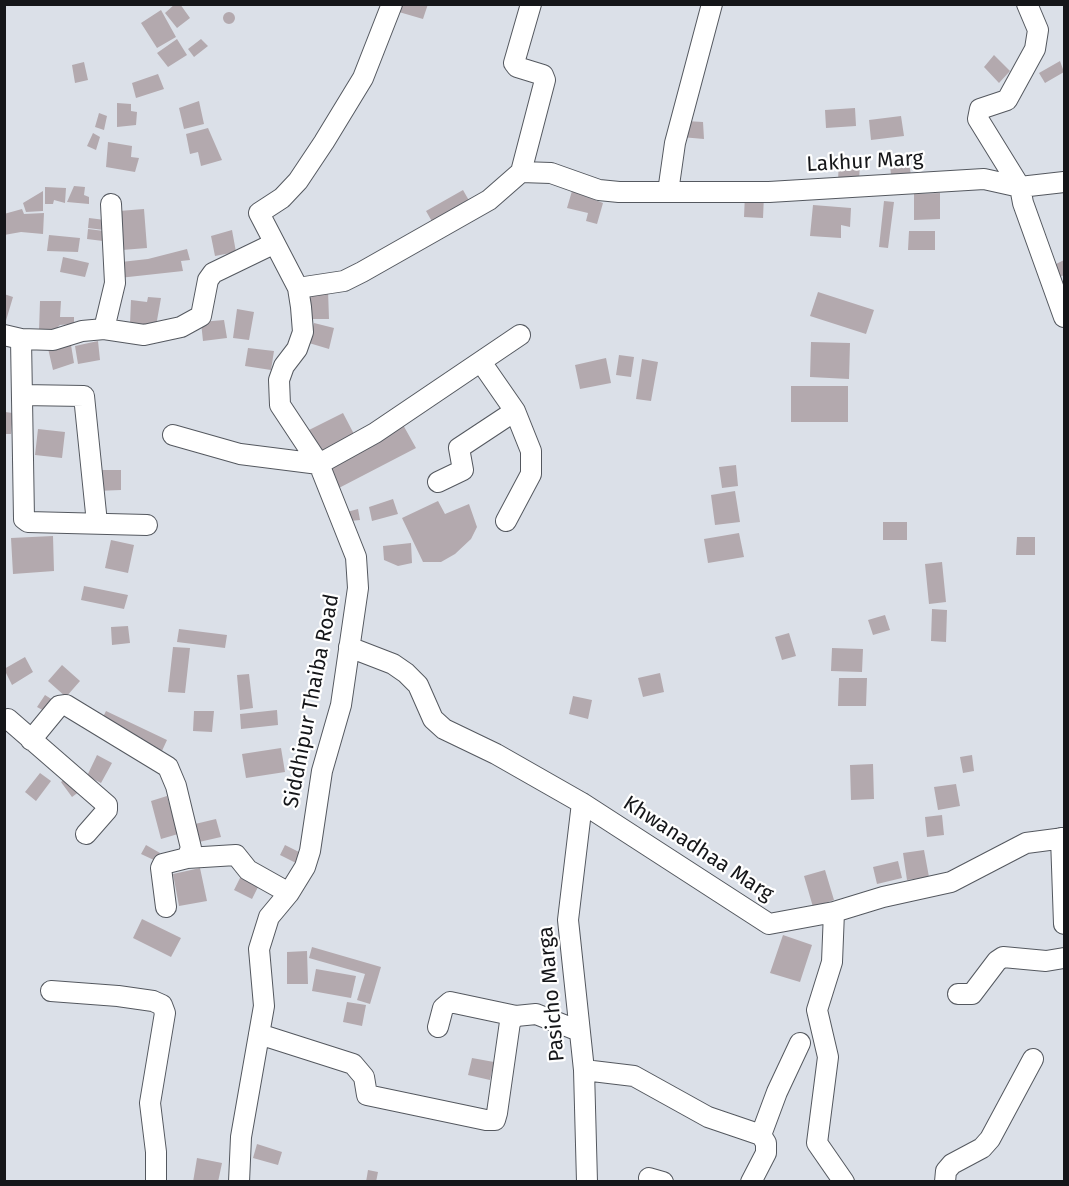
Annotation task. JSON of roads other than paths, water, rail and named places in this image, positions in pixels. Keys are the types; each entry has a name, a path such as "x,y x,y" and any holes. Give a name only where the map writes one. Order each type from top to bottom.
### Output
{"street":[{"name":"Siddhipur Thaiba Road","path":"239,1182 241,1137 264,1006 259,949 269,917 289,893 305,867 310,850 322,771 340,705 358,588 356,557 319,464 280,405 278,390 284,366 297,349 303,332 298,288 273,244 259,213 282,198 298,181 324,142 363,78 392,4"},
{"path":"298,288 344,281 362,272 489,200 521,172 545,80 543,75 517,67 514,63 531,4"},
{"path":"668,192 675,143 712,4"},
{"path":"1027,4 1038,30 1035,49 1007,100 980,109 978,119 1020,187 1023,203 1065,317"},
{"name":"Lakhur Marg","path":"521,172 550,173 599,190 668,192 770,192 984,179 1020,187 1065,183"},
{"path":"104,329 115,283 111,204"},
{"path":"147,525 28,522 24,519 13,454 22,395 13,337 53,340 82,331 104,329 144,335 193,322 201,316 208,280 213,273 273,244"},
{"path":"173,435 240,454 319,464 375,433 520,335"},
{"path":"481,362 515,411 531,451 531,474 506,521"},
{"path":"22,395 84,396 97,523"},
{"path":"438,482 463,470 459,448 515,411"},
{"name":"Khwanadhaa Marg","path":"349,648 393,664 406,673 418,685 433,719 444,729 496,754 582,803 769,924 834,912 883,897 951,882 1026,843 1063,838"},
{"path":"31,740 59,706 66,705 168,767 176,786 191,849 187,858"},
{"path":"8,719 107,805 108,810 86,834"},
{"name":"Pasicho Marga","path":"582,803 568,920 584,1070 586,1182"},
{"path":"1063,838 1065,924"},
{"path":"166,907 161,868 163,864 187,858 236,855 248,870 289,893"},
{"path":"834,912 832,962 817,1010 828,1057 817,1143 844,1182"},
{"path":"958,994 972,994 997,961 1003,957 1046,961 1064,959 1065,940"},
{"path":"51,991 118,996 153,1001 162,1005 165,1013 150,1103 156,1152 156,1182"},
{"path":"438,1027 443,1008 450,1002 516,1016 536,1014 579,1031"},
{"path":"259,1034 353,1064 364,1077 366,1095 495,1120 510,1022 516,1016"},
{"path":"762,1135 777,1092 800,1042"},
{"path":"945,1182 946,1172 952,1164 982,1148 990,1139 1033,1059"},
{"path":"584,1070 634,1076 708,1117 762,1135 766,1143 766,1153 752,1182"}]}
